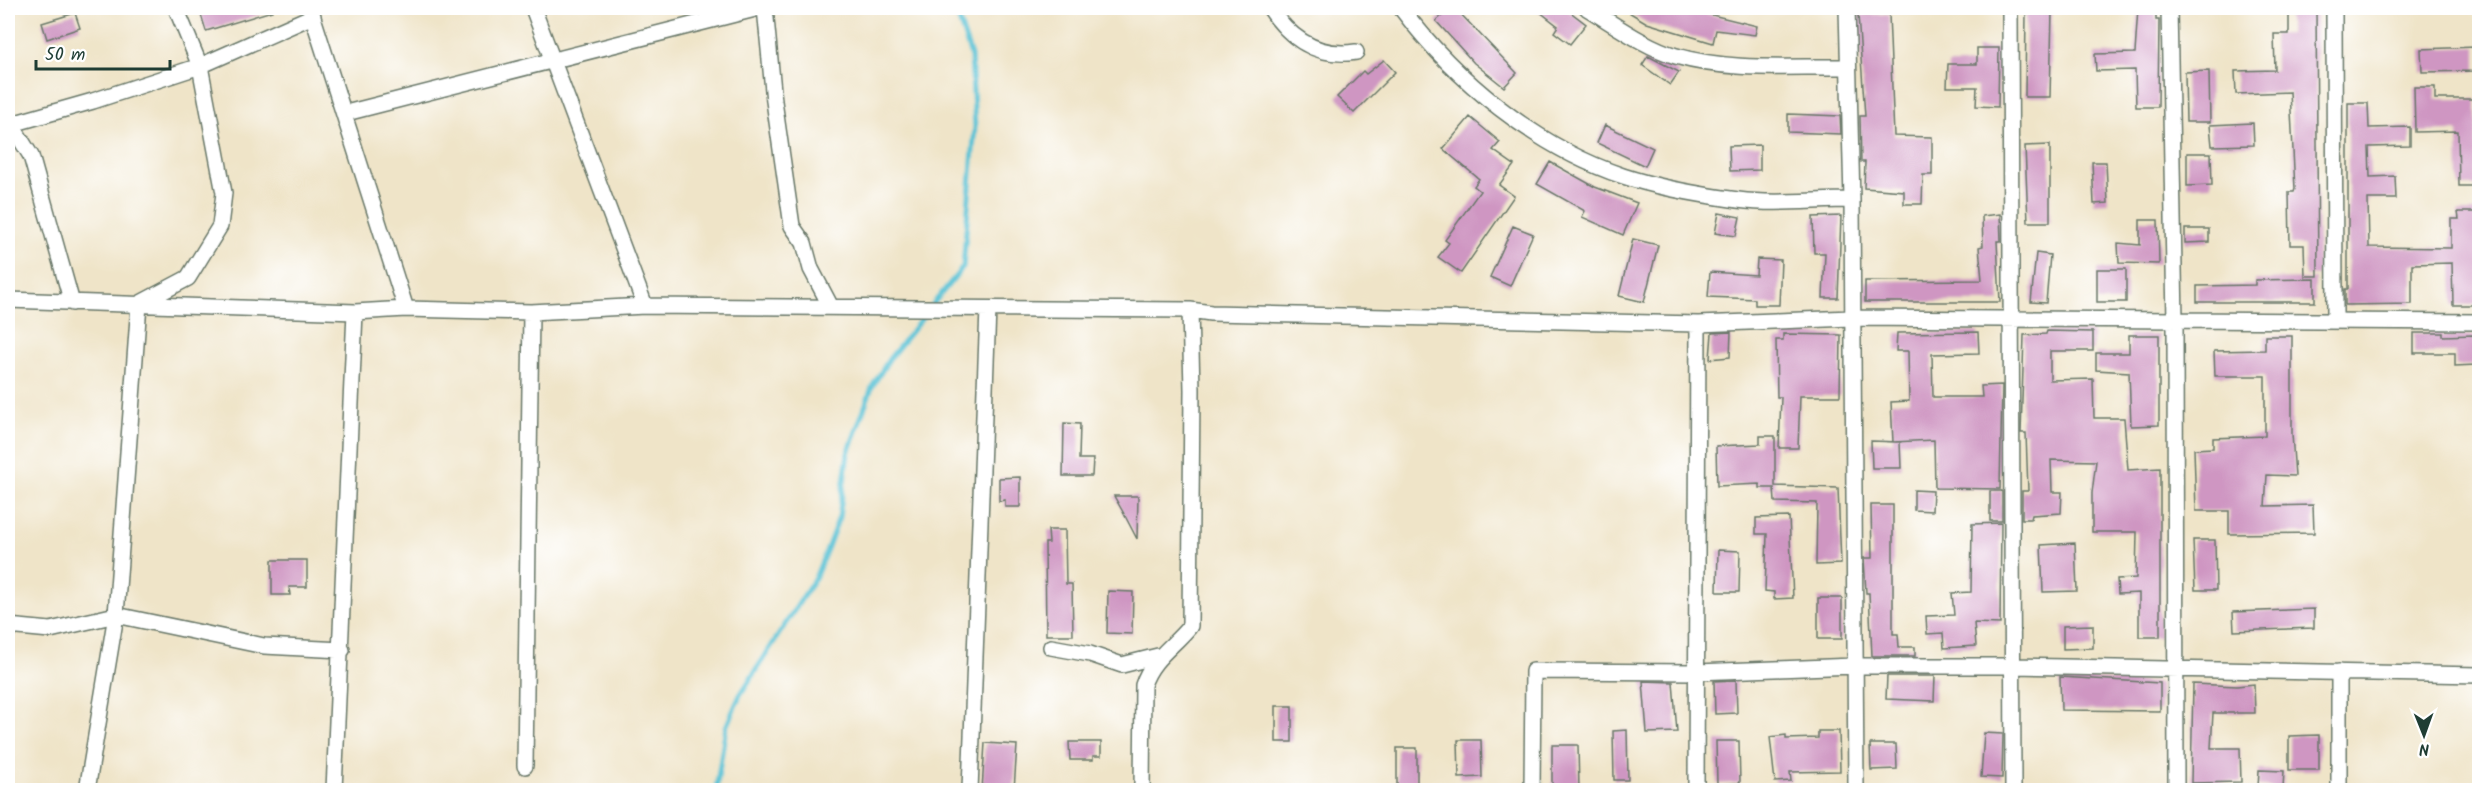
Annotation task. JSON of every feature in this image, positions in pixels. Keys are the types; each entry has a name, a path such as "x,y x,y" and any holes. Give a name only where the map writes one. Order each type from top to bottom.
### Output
{"street":[{"path":"139,304 188,278 220,226 224,193 200,66 176,8"},
{"path":"533,8 551,62 645,306"},
{"path":"346,113 759,8"},
{"path":"765,8 774,101 792,226 804,243 811,269 831,307"},
{"path":"1270,8 1292,36 1315,49 1337,55 1356,52"},
{"path":"1587,8 1674,56 1718,65 1847,67"},
{"path":"1847,8 1852,200 1856,790"},
{"path":"2010,8 2013,790"},
{"path":"2169,8 2175,320 2175,790"},
{"path":"2334,8 2335,319"},
{"path":"1410,11 1467,83 1522,123 1576,156 1623,176 1741,200 1852,200"},
{"path":"72,303 31,156 10,121 93,101 200,66 311,12 346,113 406,309"},
{"path":"8,300 355,312 406,309 531,312 645,306 1190,310 1211,313 1698,324 1851,318 2335,319 2480,322"},
{"path":"87,790 116,615 139,304"},
{"path":"970,790 988,309"},
{"path":"1142,790 1143,685 1148,669 1158,656 1177,642 1190,626 1192,390 1190,310"},
{"path":"334,790 342,650 355,312"},
{"path":"525,766 531,312"},
{"path":"1696,790 1698,324"},
{"path":"8,626 50,630 116,615 264,646 342,650"},
{"path":"1051,647 1090,654 1122,665 1158,656"},
{"path":"1532,790 1533,671 1697,672 1854,666 2011,666 2174,671 2480,675"},
{"path":"2339,672 2339,790"}],"building":[{"path":"199,8 272,8 272,11 206,31"},
{"path":"1451,8 1455,8 1517,73 1504,87 1474,63 1436,21"},
{"path":"1535,8 1565,8 1586,24 1570,44 1554,32 1558,26"},
{"path":"1622,8 1684,8 1757,26 1755,35 1716,30 1713,43 1647,23"},
{"path":"2138,8 2156,8 2156,20 2159,20 2158,107 2136,107 2135,70 2096,71 2095,54 2135,53"},
{"path":"2289,8 2316,8 2318,276 2305,276 2304,245 2290,245 2289,192 2294,192 2295,189 2290,92 2236,94 2235,71 2275,70 2274,34 2289,34"},
{"path":"2052,11 2050,97 2025,97 2026,12"},
{"path":"75,13 80,28 47,39 42,23"},
{"path":"1889,14 1894,136 1932,137 1932,175 1923,175 1922,204 1904,204 1904,191 1864,188 1865,162 1861,162 1860,116 1865,116 1858,15"},
{"path":"2476,47 2476,71 2422,72 2421,49"},
{"path":"1977,48 1999,48 1998,107 1976,106 1977,87 1947,87 1948,64 1977,64"},
{"path":"1648,56 1679,72 1670,85 1642,65"},
{"path":"1384,60 1395,72 1354,113 1337,97 1363,71 1366,74"},
{"path":"2209,71 2210,122 2186,122 2185,72"},
{"path":"2414,87 2435,87 2435,99 2476,99 2477,186 2459,186 2458,131 2415,132"},
{"path":"2348,103 2368,103 2369,128 2410,127 2410,146 2369,147 2370,177 2395,176 2396,199 2368,199 2369,247 2451,248 2451,219 2459,219 2458,212 2480,212 2480,305 2453,305 2452,263 2412,264 2412,304 2345,305 2345,289 2348,289"},
{"path":"1788,114 1840,116 1841,134 1788,132"},
{"path":"1470,117 1500,142 1493,150 1514,165 1499,185 1514,196 1461,273 1438,257 1449,243 1445,240 1480,191 1474,186 1479,179 1443,149"},
{"path":"2253,123 2254,145 2212,146 2210,125"},
{"path":"1605,125 1653,148 1645,166 1597,143"},
{"path":"1760,145 1760,170 1730,171 1729,146"},
{"path":"2050,145 2050,222 2028,222 2025,146"},
{"path":"2187,153 2211,153 2212,185 2187,186"},
{"path":"1550,162 1595,187 1637,203 1623,235 1582,217 1585,211 1537,184"},
{"path":"2092,162 2106,162 2108,203 2094,204"},
{"path":"1719,213 1740,217 1736,236 1715,233"},
{"path":"2000,214 2001,241 1997,241 2000,302 1865,302 1865,281 1982,280 1979,247 1983,246 1982,216"},
{"path":"1841,216 1838,298 1823,298 1825,253 1814,253 1813,217"},
{"path":"2140,220 2158,220 2159,264 2119,263 2118,243 2140,245"},
{"path":"1513,226 1533,234 1510,286 1490,277"},
{"path":"2185,229 2209,229 2209,242 2185,243"},
{"path":"1633,239 1658,245 1644,302 1619,296"},
{"path":"2036,253 2050,255 2046,303 2031,302"},
{"path":"1757,259 1781,260 1779,305 1755,305 1755,299 1708,297 1710,272 1756,275"},
{"path":"2097,269 2126,269 2126,302 2097,302"},
{"path":"2315,279 2315,302 2197,302 2197,286 2255,285 2255,280"},
{"path":"2047,331 2093,332 2093,351 2050,351 2050,380 2093,379 2094,418 2124,418 2128,470 2160,468 2160,637 2139,637 2139,593 2118,594 2117,579 2136,578 2137,532 2092,532 2092,493 2096,461 2051,460 2052,492 2062,492 2061,513 2032,515 2031,519 2022,519 2022,491 2028,491 2026,433 2021,433 2024,335 2046,334"},
{"path":"1731,332 1730,357 1710,359 1712,333"},
{"path":"1978,332 1979,353 1932,354 1933,397 1982,397 1981,386 2002,385 2000,489 1935,488 1934,440 1893,442 1891,402 1909,401 1908,351 1896,351 1897,333"},
{"path":"2414,333 2443,333 2443,336 2474,335 2476,365 2455,366 2455,353 2414,353"},
{"path":"1783,334 1841,335 1840,396 1800,396 1798,448 1779,448 1781,397 1777,397 1776,340 1783,340"},
{"path":"2129,335 2159,335 2159,425 2131,426 2129,372 2096,370 2096,353 2129,353"},
{"path":"2265,336 2292,336 2292,434 2295,476 2267,475 2265,506 2313,505 2314,533 2229,534 2229,511 2196,511 2194,449 2213,448 2213,438 2265,436 2265,376 2215,376 2214,351 2265,350"},
{"path":"1064,423 1080,424 1079,459 1093,459 1092,476 1063,476"},
{"path":"1760,436 1775,436 1775,486 1838,488 1841,564 1816,565 1817,503 1775,502 1774,488 1760,488 1760,484 1717,486 1716,446 1760,444"},
{"path":"1871,441 1900,442 1901,468 1872,468"},
{"path":"1020,477 1020,507 1005,507 1005,500 999,501 999,478"},
{"path":"1914,490 1933,491 1932,511 1914,510"},
{"path":"1990,491 2002,491 2002,521 1990,521"},
{"path":"1114,496 1138,496 1137,539 1123,512"},
{"path":"1871,505 1893,505 1893,634 1898,634 1899,647 1915,647 1915,656 1872,656 1869,593 1866,593 1864,558 1872,558"},
{"path":"1789,517 1793,598 1774,599 1774,592 1765,591 1767,534 1756,534 1756,518"},
{"path":"2001,523 2000,624 1974,623 1976,646 1944,648 1943,633 1927,634 1926,616 1954,615 1952,593 1971,592 1972,524"},
{"path":"1048,530 1065,530 1066,584 1072,584 1073,635 1046,635 1045,543 1049,543"},
{"path":"2193,540 2215,540 2216,590 2195,590"},
{"path":"2075,543 2077,591 2043,592 2041,545"},
{"path":"1718,550 1740,551 1739,592 1717,592"},
{"path":"272,560 307,560 307,587 289,587 290,595 272,595"},
{"path":"1108,591 1133,592 1132,634 1107,633"},
{"path":"1818,598 1842,598 1842,639 1818,639"},
{"path":"2314,609 2314,628 2234,631 2233,612"},
{"path":"2093,625 2093,648 2063,649 2063,626"},
{"path":"1887,676 1935,676 1934,701 1886,699"},
{"path":"2060,677 2160,683 2160,711 2061,710"},
{"path":"1736,680 1737,713 1715,714 1714,681"},
{"path":"1643,681 1673,682 1677,732 1647,733"},
{"path":"2193,684 2237,686 2254,684 2255,713 2213,713 2211,748 2240,748 2241,782 2191,783"},
{"path":"1276,706 1292,706 1292,742 1276,742"},
{"path":"1627,730 1628,780 1614,780 1613,731"},
{"path":"1818,731 1839,731 1840,771 1790,772 1791,781 1775,782 1770,737 1786,735 1786,739 1818,738"},
{"path":"1984,733 2003,734 2002,778 1981,777"},
{"path":"2319,735 2319,770 2289,770 2289,736"},
{"path":"1458,740 1481,740 1482,777 1459,778"},
{"path":"1716,741 1739,741 1740,783 1717,784"},
{"path":"1069,742 1101,742 1101,756 1093,756 1093,760 1070,760"},
{"path":"985,743 1017,745 1014,790 982,790"},
{"path":"1870,744 1896,744 1897,769 1871,770"},
{"path":"1552,745 1578,745 1579,790 1552,790"},
{"path":"1397,748 1417,748 1417,790 1397,790"},
{"path":"2259,770 2284,771 2283,788 2258,787"}],"waterway":[{"path":"933,304 963,267 975,127 971,56 955,8"},
{"path":"716,790 726,727 740,695 815,578 827,549 839,517 848,453 872,387 889,359 927,312"}]}
